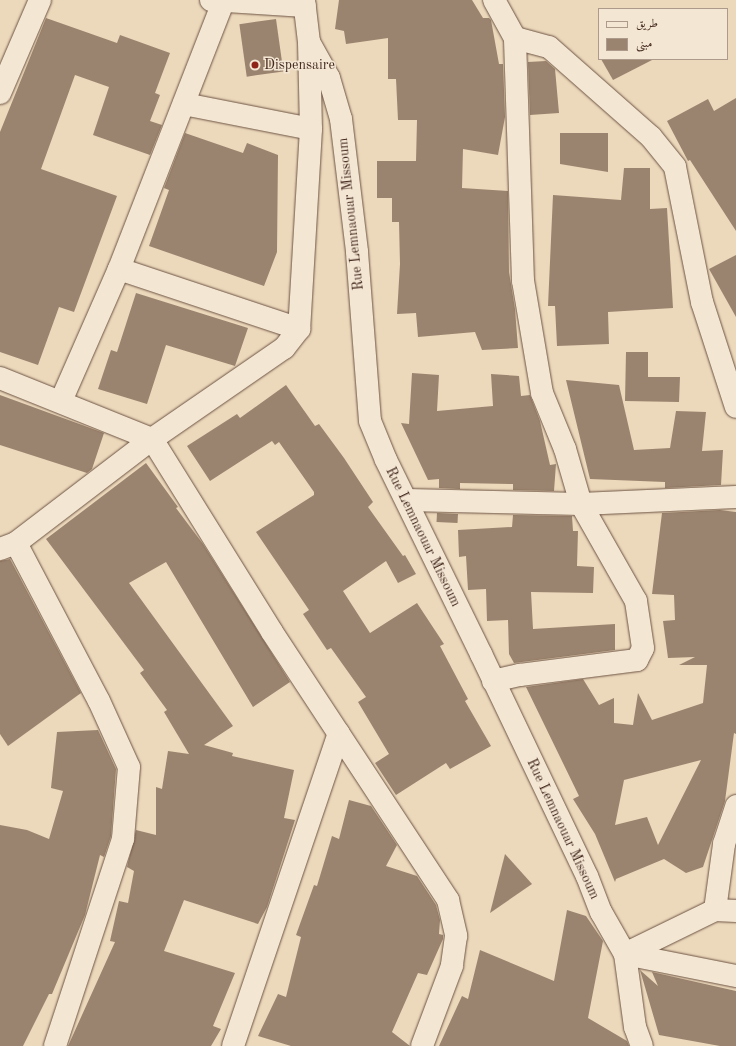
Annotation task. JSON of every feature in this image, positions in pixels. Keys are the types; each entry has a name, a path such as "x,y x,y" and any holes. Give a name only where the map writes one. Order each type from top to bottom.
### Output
{"street":[{"path":"0,93 40,0"},
{"path":"493,681 520,675 637,660 643,648 636,601 582,504 565,449 542,393 523,281 515,38 494,0"},
{"path":"61,401 119,269 184,104 218,1 304,3"},
{"name":"Rue Lemnaouar Missoum","path":"304,3 309,42 329,78 341,119 357,252 370,420 386,460 407,500 587,876 601,912 625,954 635,1027 642,1046"},
{"path":"515,38 549,47 651,137 675,167 702,302 732,378 736,407"},
{"path":"55,1046 122,840 128,767 99,701 8,546 152,439 284,348 299,329 311,129 309,42"},
{"path":"184,104 311,129"},
{"path":"119,269 299,329"},
{"path":"0,378 61,401 152,439 272,632 448,900 456,936 452,966 422,1046"},
{"path":"407,500 582,504 736,497"},
{"path":"233,1046 339,733"},
{"path":"714,910 724,844 736,806"},
{"path":"625,954 714,910 736,911"},
{"path":"625,954 736,976"}],"building":[{"path":"339,0 472,0 483,18 489,18 491,20 499,64 503,64 505,117 498,155 463,149 462,188 508,191 509,272 515,309 518,348 482,350 475,332 418,337 416,313 397,314 400,264 399,222 392,222 392,198 377,198 377,161 416,161 417,120 398,120 396,79 388,79 388,38 346,44 344,31 335,29"},
{"path":"46,18 117,43 120,35 170,53 155,93 160,95 150,121 162,125 150,155 93,135 109,87 75,75 41,169 117,196 74,312 59,307 38,365 0,352 0,132"},
{"path":"276,19 283,71 247,77 239,24"},
{"path":"602,60 652,60 613,80"},
{"path":"546,61 555,69 559,113 530,115 528,62"},
{"path":"736,98 736,231 690,160 688,161 667,121 708,99 714,111"},
{"path":"185,133 243,153 247,143 278,155 277,252 264,286 149,246 169,190 164,188"},
{"path":"560,133 608,133 608,172 560,164"},
{"path":"624,168 650,168 650,209 667,208 673,308 608,312 609,344 557,346 555,306 548,306 553,195 621,200"},
{"path":"736,255 736,317 709,269"},
{"path":"136,293 248,328 235,366 166,345 147,404 98,389 111,350 117,352"},
{"path":"626,352 648,352 648,377 680,377 679,402 625,401"},
{"path":"412,373 439,375 437,411 493,406 491,374 519,376 521,396 530,395 540,421 550,465 556,464 554,491 513,490 513,484 460,483 460,489 439,488 439,479 428,480 401,423 409,424"},
{"path":"566,380 619,385 634,450 670,448 676,411 706,412 702,451 723,450 721,485 665,488 665,482 590,479"},
{"path":"286,385 315,426 319,424 344,458 373,502 368,507 403,556 405,555 416,574 398,583 386,561 343,591 370,633 417,603 444,644 440,646 468,699 465,701 491,746 450,769 446,763 396,795 375,763 389,754 358,702 366,697 331,648 327,650 303,614 309,610 256,532 314,495 314,492 279,442 275,445 272,441 210,481 187,446 237,414 240,418"},
{"path":"0,395 104,433 92,469 87,473 0,445"},
{"path":"146,463 178,507 176,508 203,544 290,682 253,707 166,562 129,583 233,726 204,745 233,753 232,756 294,770 284,818 295,820 267,907 258,924 184,900 164,951 235,973 213,1026 221,1029 211,1046 68,1046 115,942 110,941 119,901 128,903 134,871 127,867 136,830 156,835 156,787 162,789 168,751 189,754 164,712 167,710 140,673 144,670 46,539"},
{"path":"720,510 736,512 736,734 734,733 725,801 703,867 686,873 664,859 616,879 615,882 595,834 573,799 579,796 526,687 583,679 599,705 614,698 614,723 633,725 638,693 652,720 703,703 707,665 679,665 695,657 668,658 663,621 675,620 674,595 652,594 662,513","holes":["701,760 658,845 647,817 615,825 624,780"]},
{"path":"437,513 458,514 458,523 437,522"},
{"path":"513,515 572,516 573,531 578,531 577,566 594,567 593,593 531,592 533,629 615,624 615,650 514,663 509,654 508,620 487,621 486,589 468,590 466,556 459,557 458,530 512,527"},
{"path":"10,559 81,693 8,746 0,734 0,561"},
{"path":"98,730 116,769 111,836 104,857 100,855 85,915 52,994 49,994 23,1046 0,1046 0,825 27,830 49,839 63,791 51,788 57,732"},
{"path":"349,800 371,806 397,845 386,866 417,876 436,905 440,920 439,934 443,935 443,939 427,975 418,973 392,1032 410,1046 291,1046 258,1036 278,994 286,997 301,937 296,935 314,885 317,886 332,836 339,839"},
{"path":"505,854 532,884 490,913"},
{"path":"567,910 586,916 603,941 588,1018 627,1041 629,1046 439,1046 462,996 468,999 480,950 554,981"},
{"path":"640,970 658,986 652,972 736,991 736,1046 720,1046 659,1035"}],"place":[{"name":"Dispensaire","path":"255,65"}]}
